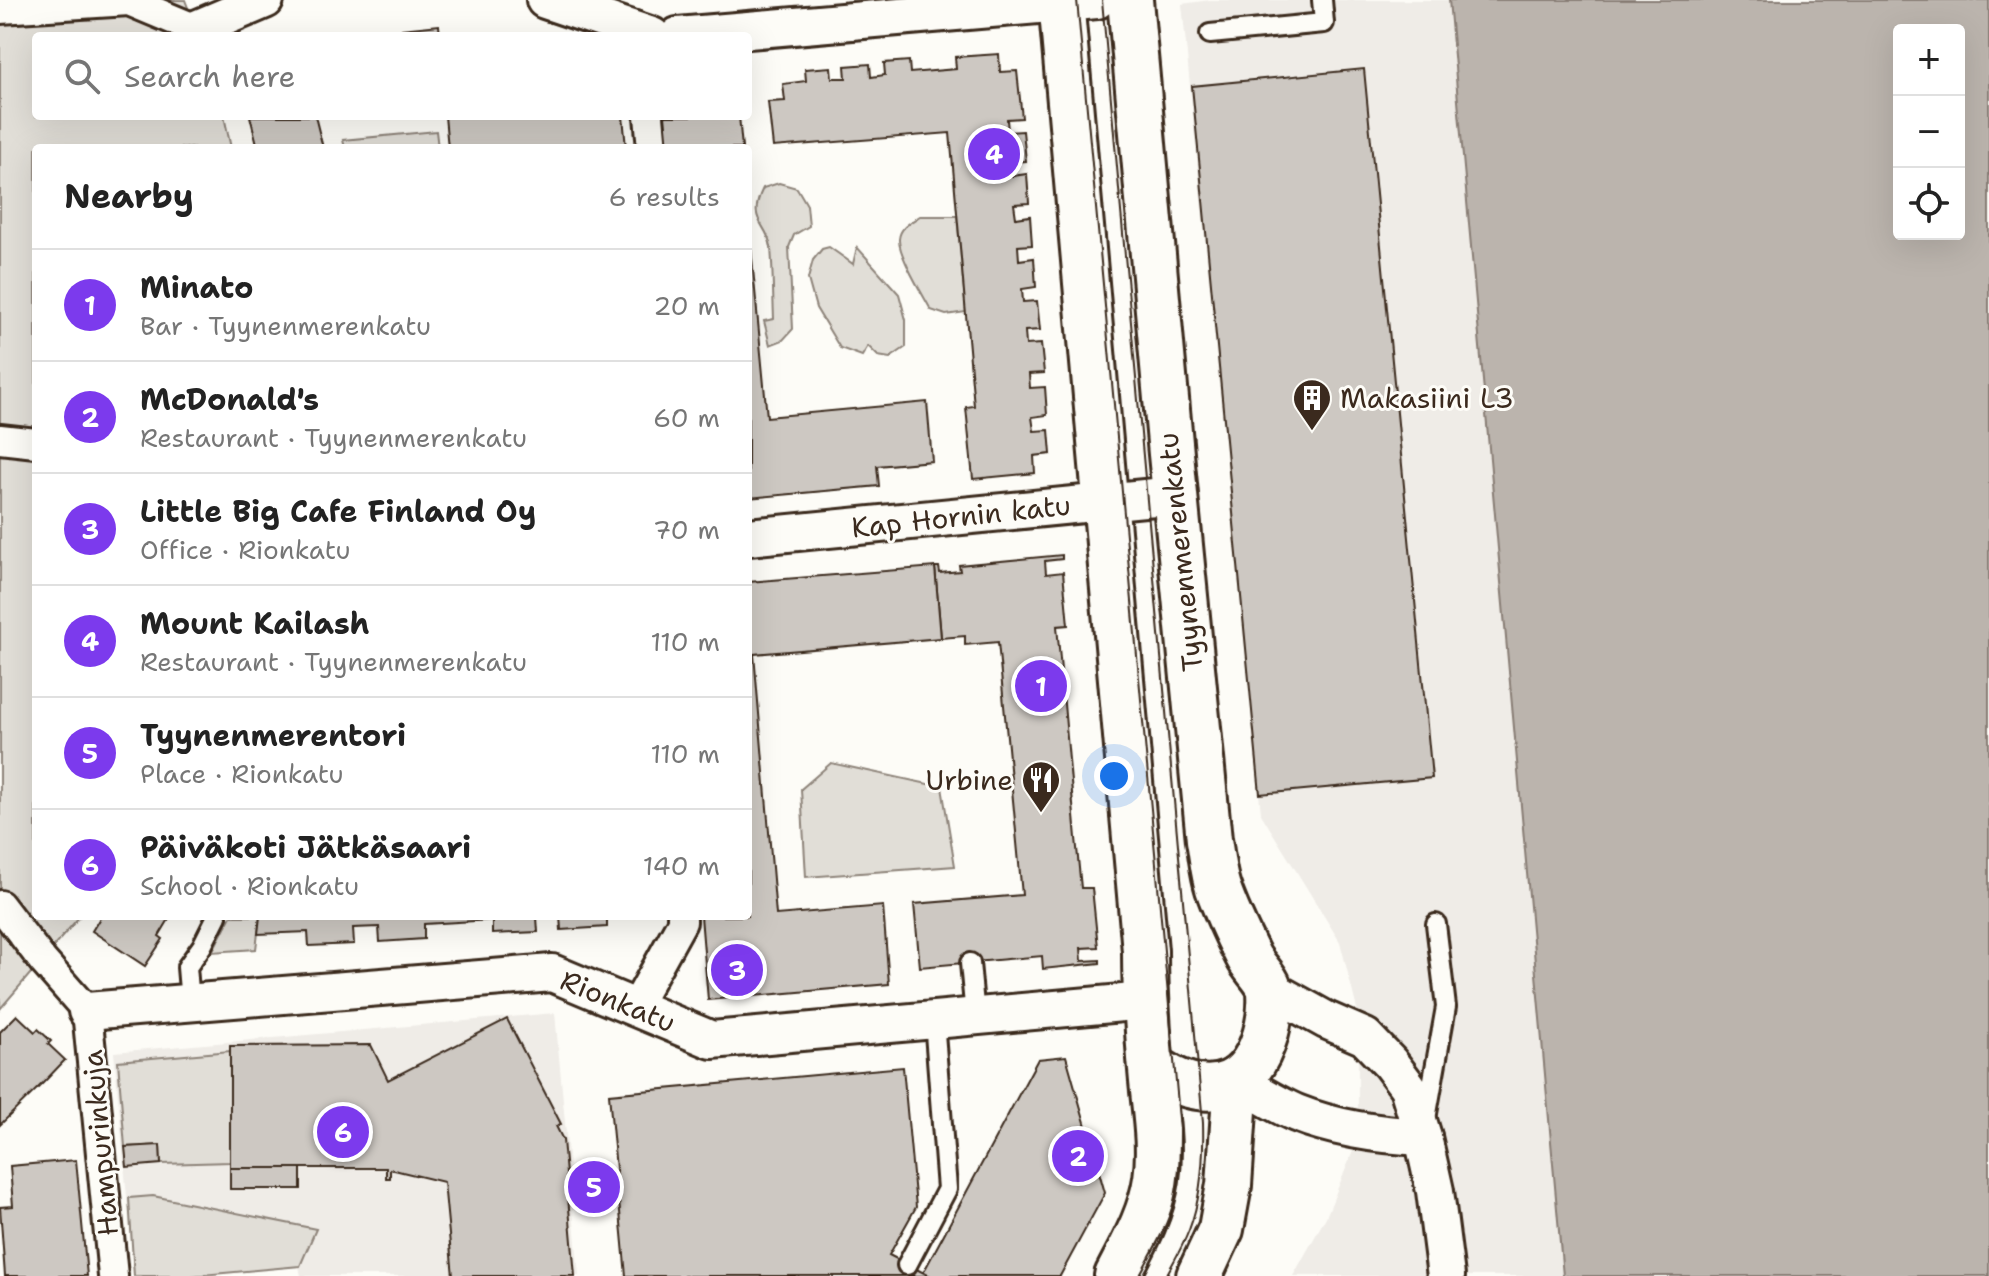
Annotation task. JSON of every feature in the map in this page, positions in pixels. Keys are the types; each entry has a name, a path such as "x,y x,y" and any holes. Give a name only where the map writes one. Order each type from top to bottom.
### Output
{"main road":[{"name":"Tyynenmerenkatu","path":"1130,0 1209,840 1217,886 1250,961 1270,989"},
{"path":"1073,1 1106,501 1159,1151 1151,1202 1117,1276"},
{"path":"1151,1065 1175,1081 1200,1087 1220,1087 1236,1080 1260,1051 1267,1030 1270,989"},
{"path":"1199,1276 1221,1229 1229,1185 1236,1080"}],"street":[{"path":"0,9 129,1 196,29 265,0"},
{"path":"545,0 637,32"},
{"path":"723,32 1073,1"},
{"path":"649,120 652,144"},
{"path":"0,439 32,443"},
{"name":"Kap Hornin katu","path":"752,537 1175,495"},
{"path":"0,905 87,1011"},
{"path":"635,1007 682,920"},
{"name":"Rionkatu","path":"87,1011 552,973 712,1040 1145,1001"},
{"path":"1270,989 1326,1020 1365,1037 1408,1087 1435,1191 1446,1276"},
{"name":"Hampurinkuja","path":"87,1011 113,1276"},
{"path":"1236,1080 1295,1112 1321,1121 1383,1135 1423,1137"},
{"path":"1423,1276 1435,1191"}],"lane":[{"path":"1210,34 1324,23 1322,0"},
{"path":"190,1002 187,967 215,920"},
{"path":"1423,1137 1446,1007 1436,924"},
{"path":"970,963 975,1016"},
{"path":"907,1265 947,1189 934,1020"}],"shaded area":[{"path":"0,0 185,0 197,32 32,32 32,120 225,120 230,144 32,144 32,920 77,920 0,1009"},
{"path":"1210,0 1449,0 1563,1276 1293,1276 1326,1217 1358,1139 1358,1013 1340,942 1261,814 1182,4"},
{"path":"1449,0 1989,0 1989,1276 1563,1276"},
{"path":"436,131 438,144 344,144 343,140"},
{"path":"779,183 797,188 807,205 809,226 794,235 789,247 793,329 783,340 770,345 764,321 774,319 771,248 757,216 757,208 763,188"},
{"path":"920,216 957,216 966,312 946,315 931,310 907,264 900,246 901,231"},
{"path":"829,247 853,264 857,247 899,294 906,320 906,347 890,358 878,356 868,346 862,356 840,348 816,308 808,279 813,260 822,249"},
{"path":"831,763 942,787 955,866 806,877 801,789"},
{"path":"229,920 260,920 256,949 212,952"},
{"path":"555,1013 579,1276 301,1276 299,1266 191,1276 134,1276 114,1052"},
{"path":"230,1051 230,1162 161,1164 160,1145 125,1147 118,1061"},
{"path":"153,1196 316,1229 300,1266 191,1276 134,1276 129,1198"}],"building":[{"path":"439,25 440,32 402,32 402,29"},
{"path":"999,54 1000,72 1017,71 1022,118 1007,119 1008,132 1023,131 1026,161 1011,162 1012,176 1027,174 1029,203 1014,204 1016,218 1030,216 1032,245 1018,246 1019,260 1034,258 1036,287 1022,289 1023,302 1037,301 1040,330 1025,331 1026,345 1041,344 1044,373 1029,374 1030,388 1045,387 1047,415 1032,417 1034,431 1049,430 1051,454 1034,456 1035,473 973,479 966,407 974,406 950,133 773,147 768,102 785,101 783,84 806,81 805,69 831,67 832,78 846,78 845,66 870,64 871,77 885,75 884,63 909,61 910,73 956,69 955,57"},
{"name":"Makasiini L3","path":"1364,69 1432,778 1260,794 1192,86"},
{"path":"251,120 316,120 322,144 257,144"},
{"path":"445,120 623,120 626,144 448,144"},
{"path":"664,120 739,120 742,144 667,144"},
{"path":"752,258 767,417 927,402 932,461 877,466 879,486 752,498"},
{"path":"1062,555 1062,559 1045,561 1046,574 1063,572 1068,625 1057,626 1076,838 1081,888 1092,888 1098,947 1081,948 1082,961 1100,960 1100,963 1043,969 1042,956 920,967 914,904 1022,895 998,642 965,645 965,636 941,638 935,567 939,567 940,573 960,571 959,565"},
{"path":"935,567 941,638 754,654 776,915 883,906 889,984 708,1000 701,920 752,920 752,582"},
{"path":"99,920 169,920 159,936 163,939 145,966 92,931"},
{"path":"260,920 492,920 424,924 424,939 380,942 379,927 353,928 354,944 309,946 308,932 258,934"},
{"path":"492,920 537,920 538,932 492,934"},
{"path":"560,920 607,920 607,927 561,930"},
{"path":"17,1015 35,1032 38,1029 51,1041 48,1044 65,1060 0,1125 0,1032"},
{"path":"507,1019 561,1124 556,1126 563,1140 575,1276 453,1276 444,1182 390,1169 390,1178 386,1178 386,1168 230,1168 230,1046 371,1045 388,1080"},
{"path":"1066,1056 1105,1193 1060,1276 930,1276 923,1273 1038,1059"},
{"path":"903,1067 916,1207 889,1255 930,1276 626,1276 609,1094"},
{"path":"160,1145 161,1164 127,1167 125,1147"},
{"path":"76,1160 87,1276 5,1276 0,1207 13,1206 10,1166"},
{"path":"230,1168 301,1168 301,1189 230,1189"}],"tram line":[{"path":"1077,0 1180,1126 1179,1173 1174,1201 1139,1276"},
{"path":"1102,0 1203,1123 1197,1204 1187,1236 1166,1276"}],"place":[{"name":"Mount Kailash","path":"994,154"},
{"name":"Makasiini L3","path":"1312,432"},
{"name":"Minato","path":"1041,686"},
{"name":"Urbine","path":"1041,814"},
{"name":"Little Big Cafe Finland Oy","path":"737,970"},
{"name":"Päiväkoti Jätkäsaari","path":"343,1132"},
{"name":"McDonald's","path":"1078,1156"},
{"name":"Tyynenmerentori","path":"594,1187"}]}
